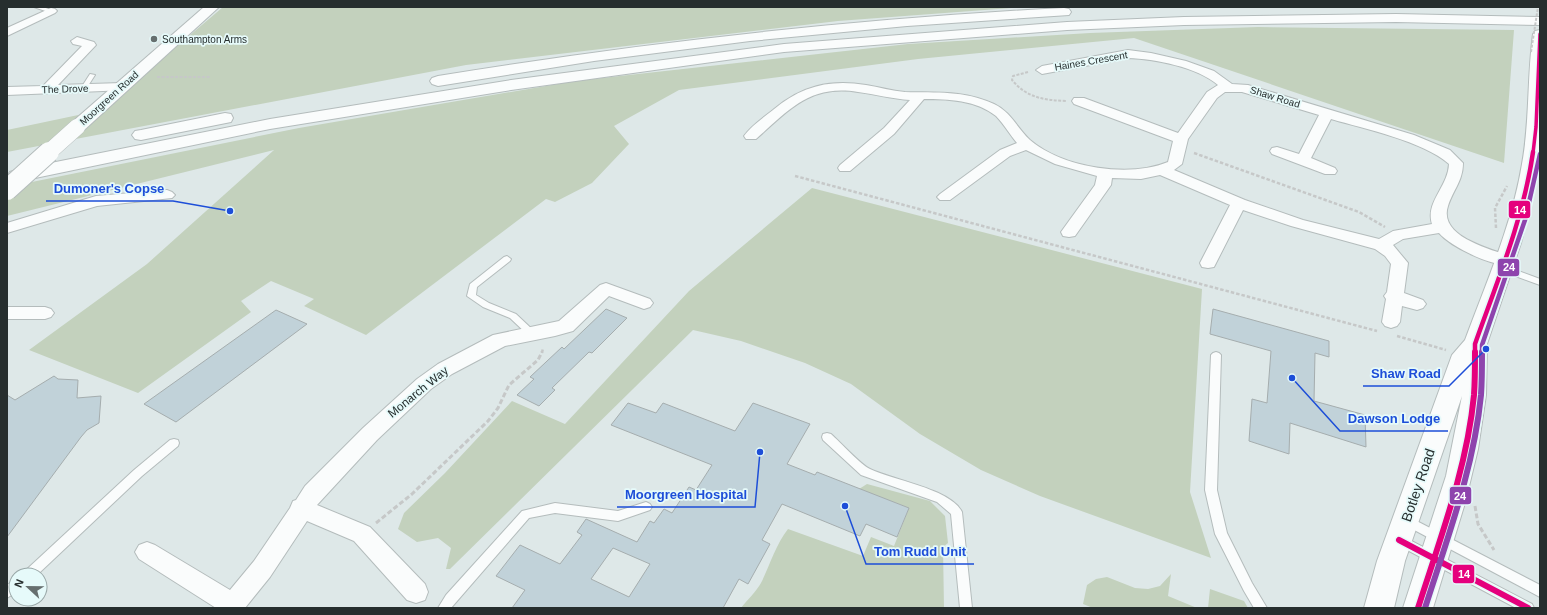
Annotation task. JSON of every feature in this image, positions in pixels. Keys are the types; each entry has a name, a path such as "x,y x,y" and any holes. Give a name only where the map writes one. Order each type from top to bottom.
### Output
{"main road":[{"name":"Moorgreen Road","path":"7,190 212,7"},
{"path":"427,83 505,69 775,32 1019,14 1179,7"},
{"path":"7,178 270,124 510,84 784,48 1068,26 1184,21 1396,18 1540,21"},
{"name":"Botley Road","path":"1379,608 1391,561 1469,349 1499,261 1520,214 1536,140 1533,54 1540,34"},
{"path":"129,137 190,124 365,94"},
{"path":"7,163 76,149"},
{"name":"Botley Road","path":"1418,608 1454,495 1471,423 1477,360 1469,349"}],"street":[{"path":"7,32 51,11"},
{"path":"46,90 90,45 77,41"},
{"name":"Haines Crescent","path":"1042,70 1128,54 1142,54 1178,63 1210,74 1228,86"},
{"name":"The Drove","path":"7,91 84,88 128,82"},
{"path":"751,136 798,97 817,88 836,86 899,95 952,96 997,110 1027,144 1050,158 1105,173 1148,175 1164,171 1174,164 1180,143 1212,95 1217,90 1228,86"},
{"name":"Shaw Road","path":"1228,86 1262,92 1327,114 1409,138 1432,147 1453,159 1456,163 1456,177 1439,206 1437,213 1441,228"},
{"path":"845,168 889,131 920,96"},
{"path":"1079,101 1180,143"},
{"path":"1303,160 1327,114"},
{"path":"945,197 1006,153 1027,144"},
{"path":"1277,151 1330,170"},
{"path":"1164,171 1239,203 1322,231 1381,245 1392,252 1400,263 1388,330"},
{"path":"1069,232 1103,185 1105,173"},
{"path":"7,228 38,224 96,201 167,195"},
{"path":"1208,263 1239,203"},
{"path":"1381,245 1399,235 1441,228 1459,240 1499,261"},
{"name":"Monarch Way","path":"148,552 232,606 262,570 301,508 313,493 370,434 424,384 445,369 500,340 531,333 555,330 566,326 606,289 644,303"},
{"path":"1394,296 1417,304"},
{"path":"7,313 45,313"},
{"path":"301,508 362,534 416,592"}],"lane":[{"path":"37,7 51,11"},
{"path":"84,88 92,75"},
{"path":"507,259 474,286 470,296 486,305 513,316 531,333"},
{"path":"1499,261 1540,282"},
{"path":"1216,355 1211,490 1221,534 1248,587 1261,608"},
{"path":"826,437 865,472 941,499 956,512 966,608"},
{"path":"38,567 138,473 174,443"},
{"path":"444,608 450,599 526,514 555,508 618,516 646,507"},
{"path":"1403,530 1438,548 1540,591"},
{"path":"1403,530 1438,548 1528,608"}],"path":[{"path":"1533,54 1538,7"},
{"path":"1042,70 1013,76 1012,80 1018,87 1040,100 1079,101"},
{"path":"128,82 210,77"},
{"path":"1180,143 1359,212 1399,235"},
{"path":"795,176 1203,285 1469,349"},
{"path":"1499,261 1495,208 1508,184"},
{"path":"362,534 412,494 498,408 509,385 538,360 543,351 542,342 531,333"},
{"path":"1468,502 1475,505 1474,514 1479,528 1495,551"}],"green space":[{"path":"223,7 1026,7 838,21 466,65 7,152 7,130 102,110"},
{"path":"1258,27 1514,30 1504,163 1134,38 918,59 679,90 614,126 629,144 592,183 555,202 546,199 366,335 304,306 314,299 271,281 241,301 251,312 138,393 29,350 147,264 274,150 7,216 7,187 299,128 575,81 908,44 1090,33"},
{"path":"812,188 1202,289 1190,492 1211,558 1040,496 981,470 920,434 851,384 805,363 741,341 693,330 450,569 446,569 451,548 438,538 417,542 398,529 404,513 445,473 512,401 565,424 689,291"},
{"path":"867,484 930,501 945,516 948,543 943,547 944,608 741,608 757,590 788,529 863,556 871,537 894,546 909,508 859,489"},
{"path":"1171,574 1168,596 1197,608 1093,608 1083,604 1087,585 1096,579 1107,577 1135,588 1148,589 1160,586"},
{"path":"1210,589 1244,601 1248,608 1208,608"}],"building":[{"path":"606,309 627,318 592,353 589,352 552,388 555,390 539,406 517,395 534,379 530,377 562,347 564,349"},
{"path":"1213,309 1329,341 1329,357 1315,353 1314,401 1365,415 1366,447 1290,423 1289,454 1249,441 1252,399 1267,403 1271,351 1210,334"},
{"path":"276,310 307,324 176,422 144,404"},
{"path":"54,376 58,379 78,380 77,398 101,396 99,423 87,430 81,437 7,537 7,395 15,400"},
{"path":"628,403 656,413 663,403 735,431 753,403 810,424 787,464 815,475 817,472 909,508 897,537 866,524 860,536 782,504 762,540 770,544 748,584 739,579 723,608 512,608 525,590 496,576 520,545 560,564 582,535 577,532 586,519 637,542 650,521 654,523 664,509 672,513 689,487 696,490 712,465 611,425","holes":["613,548 650,564 629,597 591,579"]}],"transit line":[{"name":"14","path":"1418,608 1452,503 1465,449 1474,395 1475,344 1511,243 1531,166 1536,127 1540,34"},
{"name":"24","path":"1425,608 1458,505 1472,451 1481,395 1482,345 1525,220 1540,154"},
{"name":"14","path":"1399,540 1528,608"}],"place":[{"name":"Southampton Arms","path":"154,39"},
{"name":"Dumoner's Copse","path":"230,211"},
{"name":"Shaw Road","path":"1486,349"},
{"name":"Dawson Lodge","path":"1292,378"},
{"name":"Moorgreen Hospital","path":"760,452"},
{"name":"Tom Rudd Unit","path":"845,506"}]}
